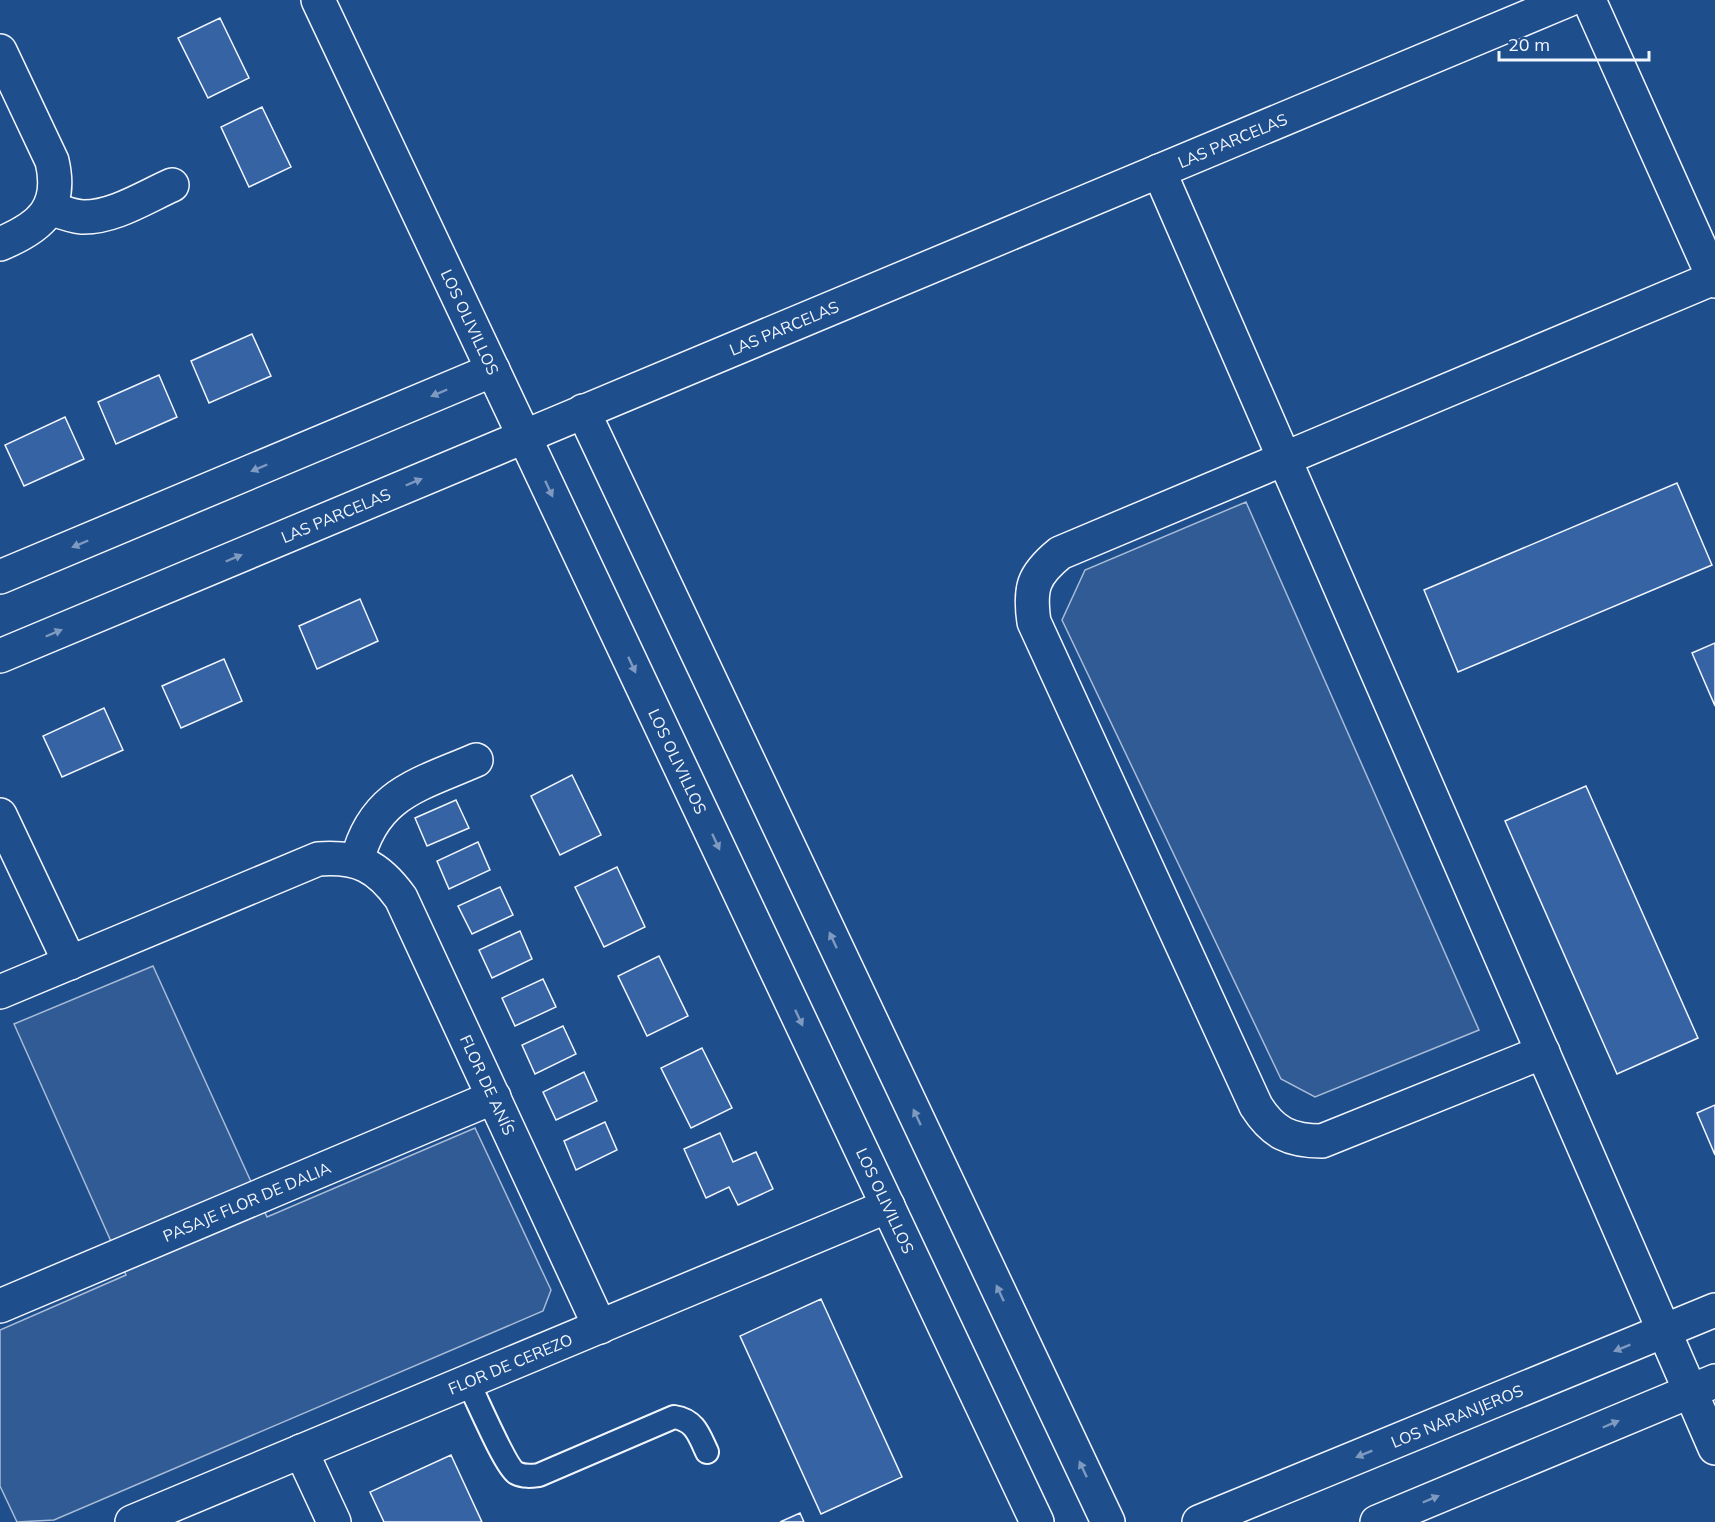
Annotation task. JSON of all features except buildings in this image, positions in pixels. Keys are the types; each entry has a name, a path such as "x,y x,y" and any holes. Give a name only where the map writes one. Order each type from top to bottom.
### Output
{"street":[{"name":"LOS OLIVILLOS","path":"318,0 1037,1522"},
{"name":"LAS PARCELAS","path":"0,656 1568,0"},
{"path":"1543,1052 1322,1141 1298,1139 1276,1130 1265,1120 1256,1106 1034,622 1031,602 1034,581 1045,565 1060,553 1284,457 1714,280 1589,0"},
{"path":"0,51 52,161 56,176 55,192 50,208 32,228 0,244"},
{"path":"1159,171 1664,1330 1703,1386 1715,1448"},
{"path":"50,208 83,217 103,214 121,209 172,184"},
{"path":"0,577 493,370"},
{"path":"583,411 1108,1522"},
{"path":"357,861 362,841 371,823 382,809 395,798 413,788 476,760"},
{"path":"0,815 70,963"},
{"name":"FLOR DE ANÍS","path":"0,992 318,859 338,858 357,861 375,869 390,882 401,898 600,1327"},
{"name":"PASAJE FLOR DE DALIA","path":"0,1306 494,1098"},
{"name":"FLOR DE CEREZO","path":"132,1522 888,1206"},
{"name":"LOS NARANJEROS","path":"1199,1522 1715,1310"},
{"path":"1377,1522 1703,1386"},
{"path":"301,1451 334,1522"}],"lane":[{"path":"468,1382 508,1462 517,1473 528,1477 539,1475 674,1418 683,1419 696,1428 707,1452"}],"shaded area":[{"path":"1246,502 1479,1030 1315,1097 1281,1079 1062,620 1085,570"},
{"path":"153,966 267,1217 475,1128 551,1290 543,1311 54,1520 17,1522 0,1486 0,1330 126,1275 14,1024"}]}
